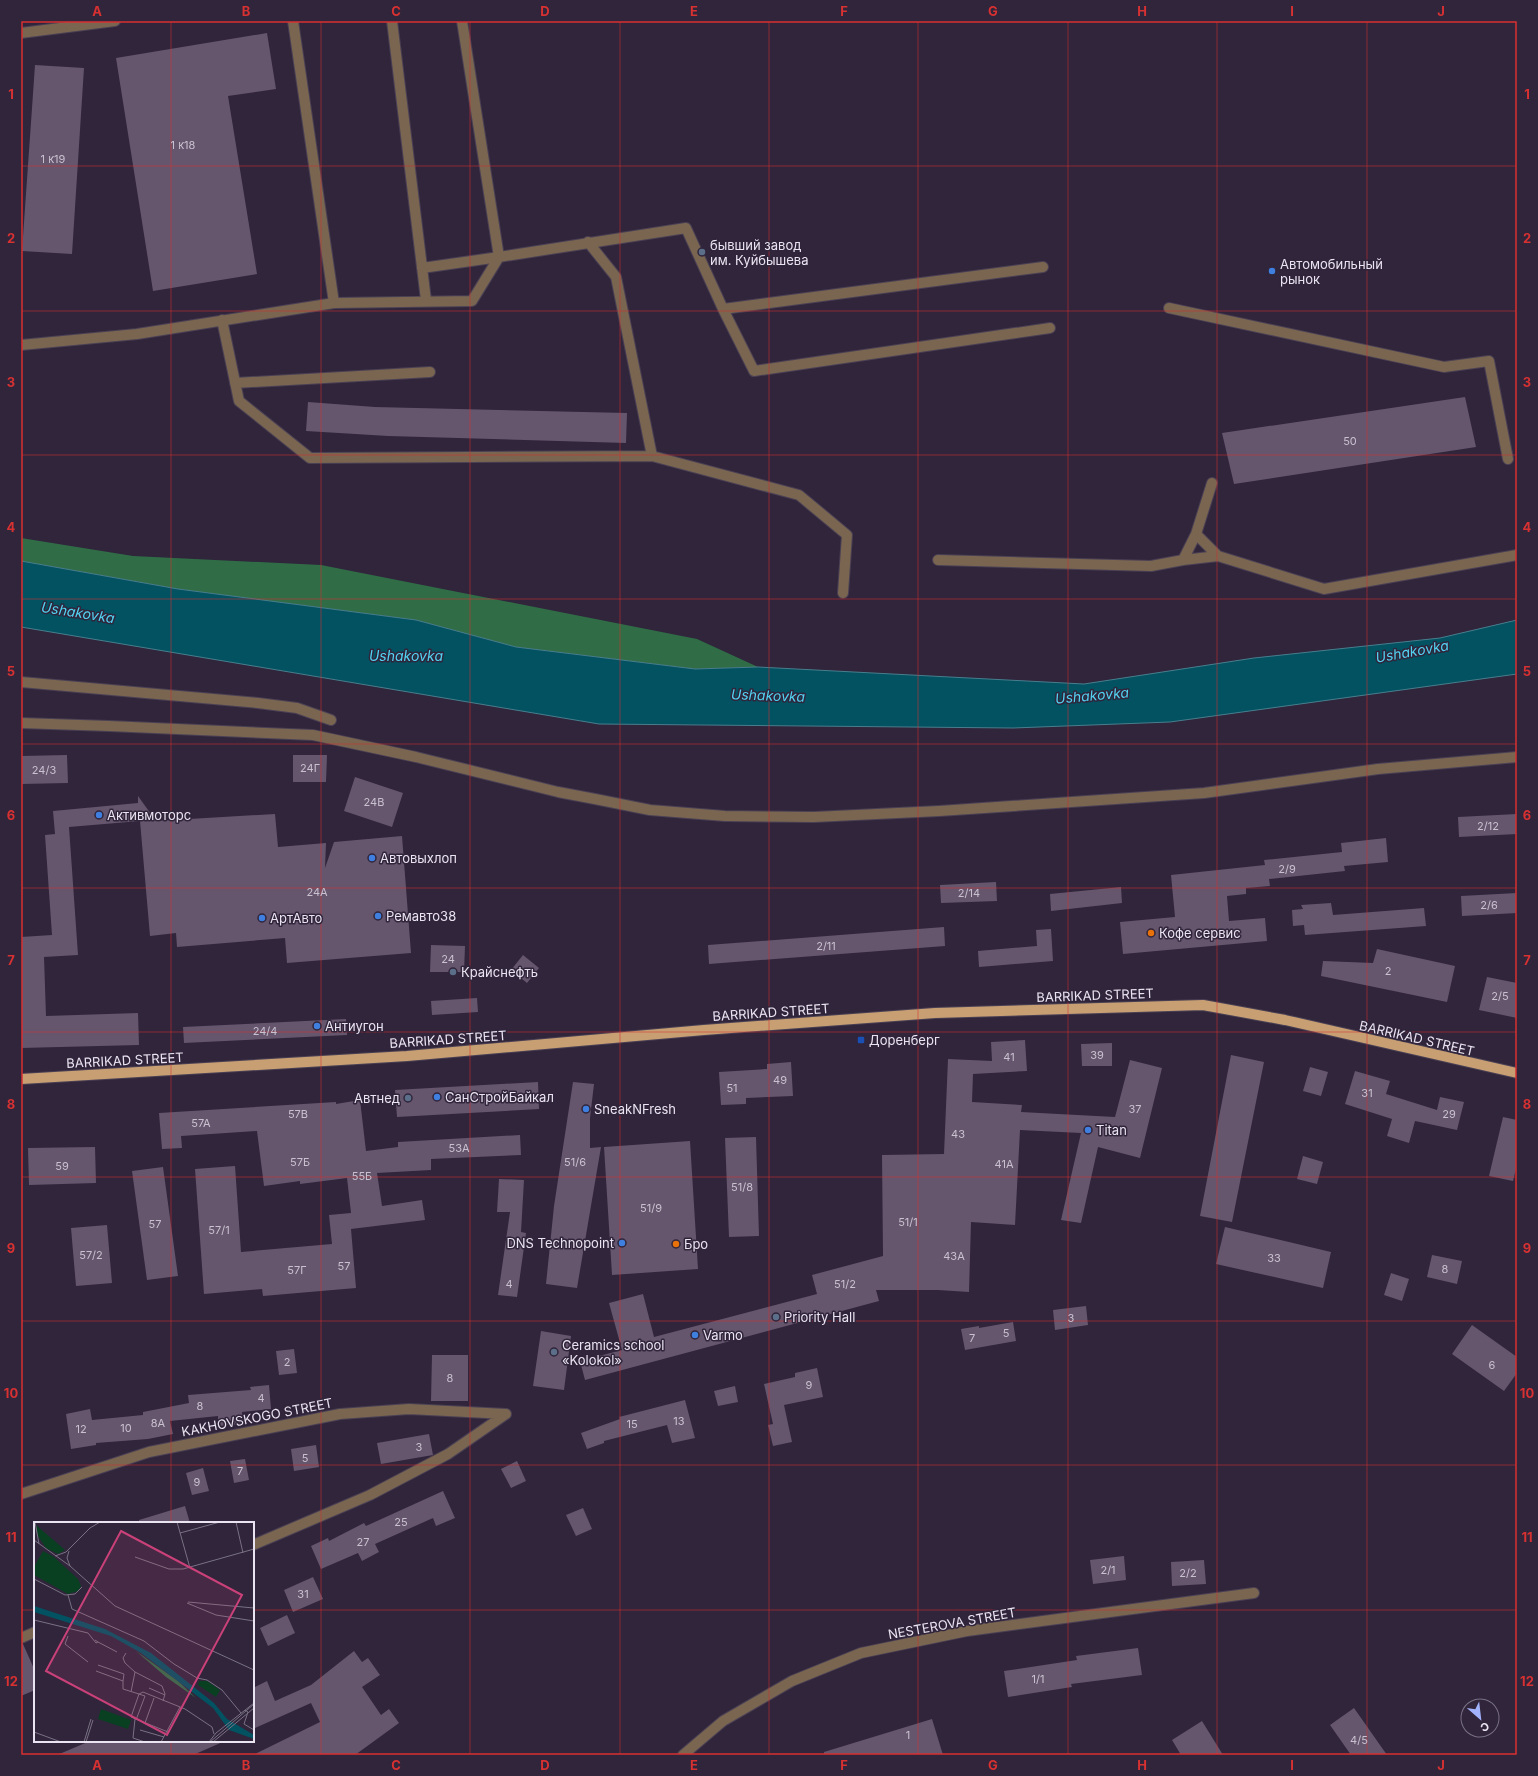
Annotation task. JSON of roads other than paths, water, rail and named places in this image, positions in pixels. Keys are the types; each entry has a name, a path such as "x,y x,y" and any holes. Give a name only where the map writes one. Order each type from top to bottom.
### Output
{"main road":[{"name":"BARRIKAD STREET","path":"21,1079 407,1056 704,1030 935,1013 1203,1005 1285,1020 1517,1073"}],"street":[{"path":"21,33 115,21"},
{"path":"293,21 334,303"},
{"path":"392,21 426,300"},
{"path":"21,345 136,334 334,303 472,301 499,257 462,21"},
{"path":"422,268 686,228 754,372 1050,328"},
{"path":"588,242 616,277 652,456"},
{"path":"723,309 1043,267"},
{"path":"1169,308 1444,367 1489,361 1508,459"},
{"path":"222,320 239,400 310,458 652,456 799,495 847,535 843,593"},
{"path":"235,383 430,372"},
{"path":"1183,560 1196,534 1212,483"},
{"path":"1196,534 1218,556"},
{"path":"938,560 1151,566 1183,560 1218,556 1324,589 1517,555"},
{"path":"21,682 258,703 297,708 331,720"},
{"path":"21,724 109,726 313,735 416,757 596,800 650,810 725,816 837,816 1204,793 1378,769 1517,757"},
{"name":"KAKHOVSKOGO STREET","path":"21,1494 149,1452 340,1414 409,1409 506,1414 448,1454 370,1495 254,1545"},
{"name":"NESTEROVA STREET","path":"683,1755 723,1721 792,1681 860,1652 967,1630 1254,1593"},
{"path":"21,1638 34,1632"}],"water":[{"name":"Ushakovka","path":"21,561 178,589 416,620 516,647 695,669 758,667 1084,684 1254,658 1440,638 1517,620 1517,674 1170,722 1013,728 599,724 21,627"}],"place":[{"name":"бывший завод им. Куйбышева","path":"702,252"},
{"name":"Автомобильный рынок","path":"1272,271"},
{"name":"Активмоторс","path":"99,815"},
{"name":"Автовыхлоп","path":"372,858"},
{"name":"Ремавто38","path":"378,916"},
{"name":"АртАвто","path":"262,918"},
{"name":"Кофе сервис","path":"1151,933"},
{"name":"Крайснефть","path":"453,972"},
{"name":"Антиугон","path":"317,1026"},
{"name":"Доренберг","path":"861,1040"},
{"name":"СанСтройБайкал","path":"437,1097"},
{"name":"Автнед","path":"408,1098"},
{"name":"SneakNFresh","path":"586,1109"},
{"name":"Titan","path":"1088,1130"},
{"name":"DNS Technopoint","path":"622,1243"},
{"name":"Бро","path":"676,1244"},
{"name":"Priority Hall","path":"776,1317"},
{"name":"Varmo","path":"695,1335"},
{"name":"Ceramics school «Kolokol»","path":"554,1352"}]}
